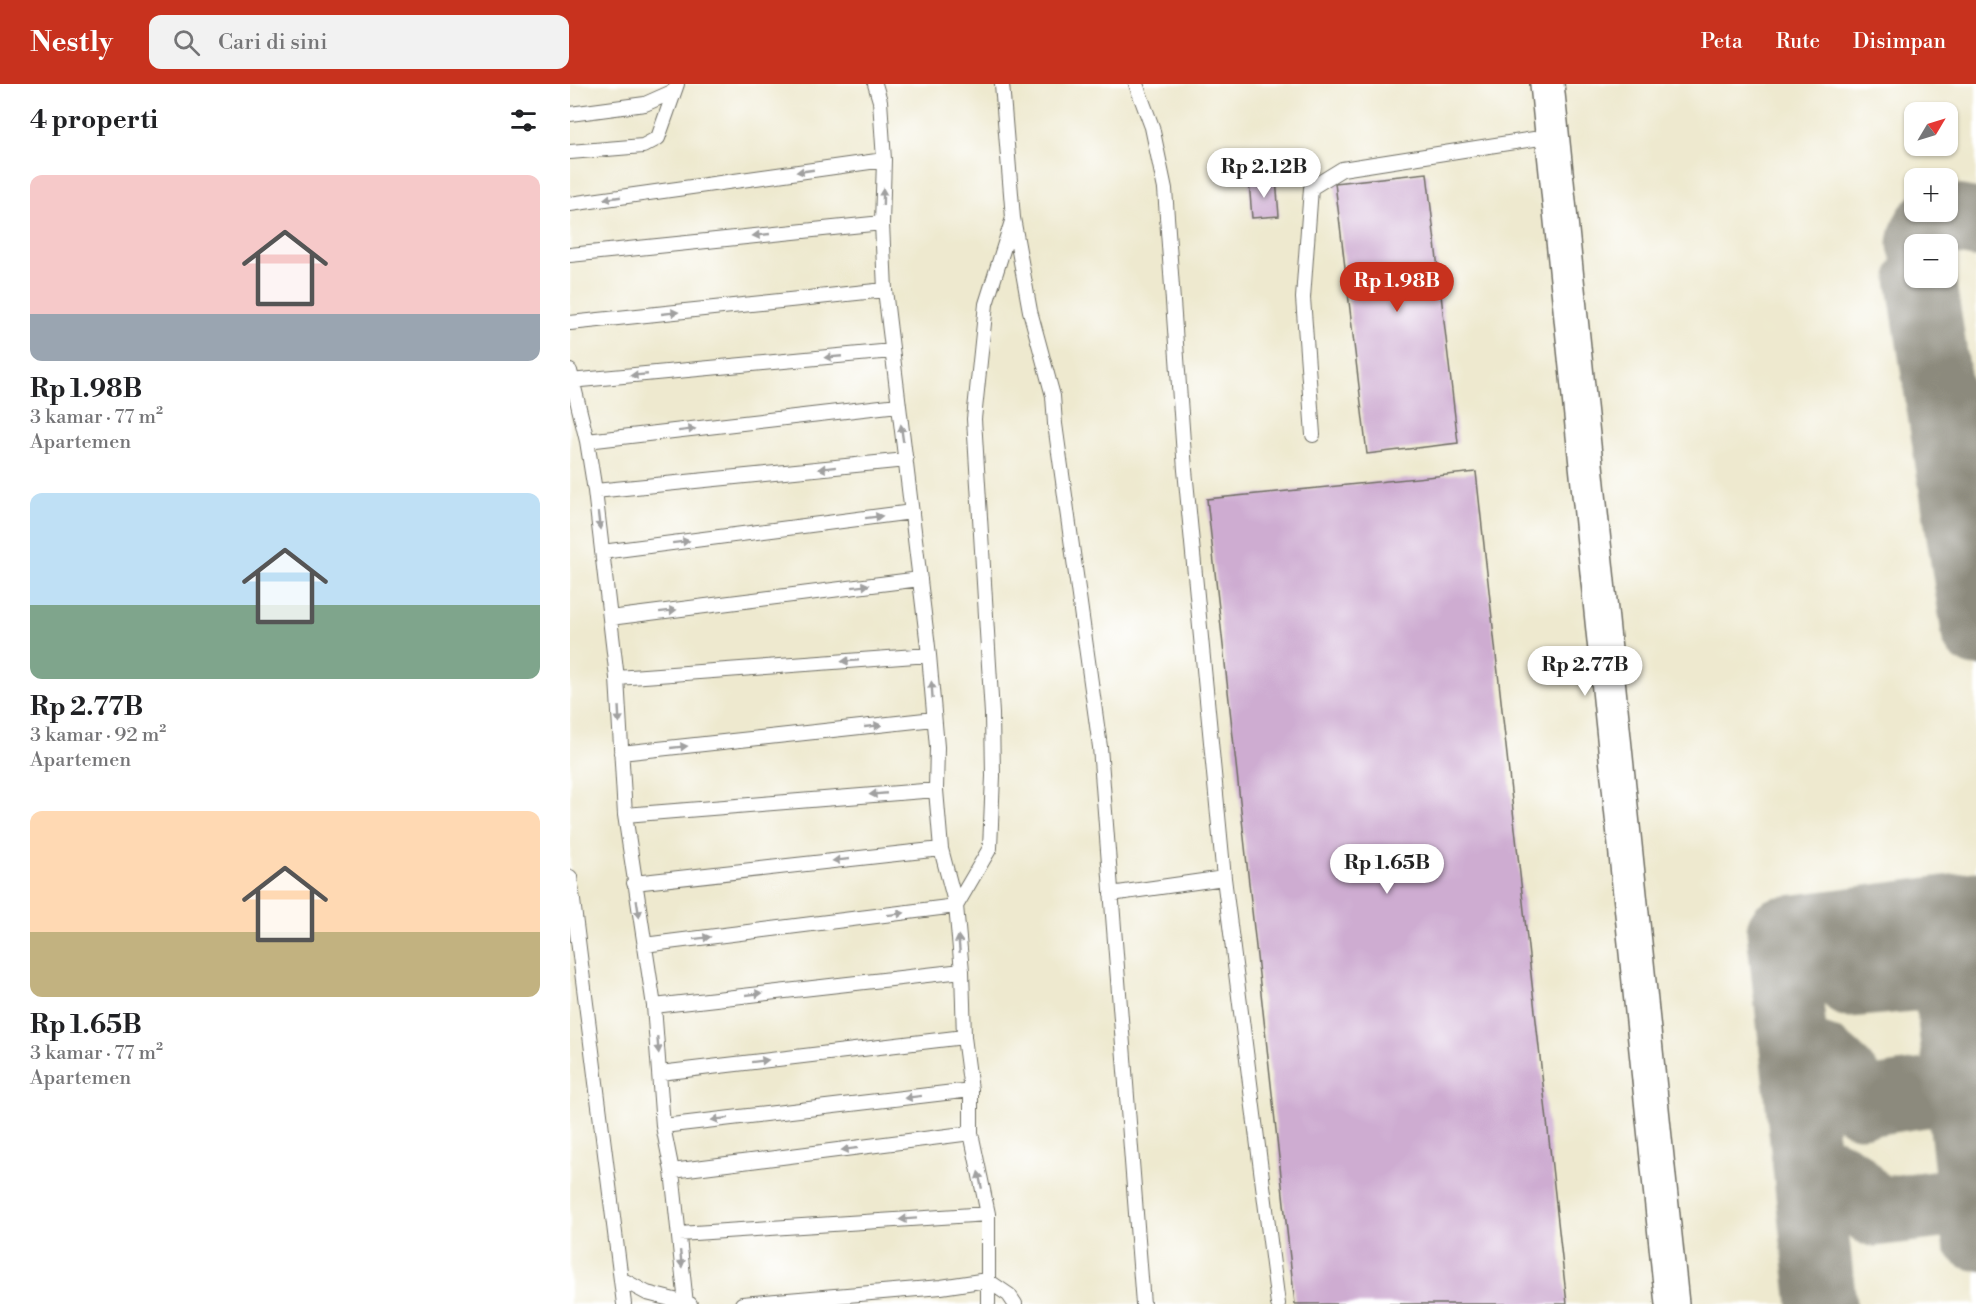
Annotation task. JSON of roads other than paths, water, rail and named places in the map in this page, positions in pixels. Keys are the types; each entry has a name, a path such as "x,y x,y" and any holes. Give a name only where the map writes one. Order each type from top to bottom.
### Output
{"street":[{"path":"1547,84 1672,1304"}],"lane":[{"path":"875,84 880,101 884,160 882,223 885,290 929,655 937,747 936,790 941,849 956,906 962,971 964,1037 971,1090 971,1133 988,1214 988,1304"},
{"path":"1002,84 1013,218 1030,311 1053,396 1100,747 1143,1304"},
{"path":"1136,84 1152,127 1165,189 1185,470 1224,878 1278,1304"},
{"path":"570,114 645,104 674,88"},
{"path":"570,152 643,146 658,138 674,88"},
{"path":"1312,435 1303,298 1311,188 1342,169 1553,136"},
{"path":"570,204 884,160"},
{"path":"956,906 990,848 993,776 992,714 974,419 986,304 1013,218"},
{"path":"570,255 882,223"},
{"path":"570,323 885,290"},
{"path":"621,1280 647,1293 687,1304 672,1171 663,1126 654,1006 625,815 617,678 595,491 587,441 571,378 892,351"},
{"path":"587,441 898,405"},
{"path":"595,491 906,460"},
{"path":"602,552 912,512"},
{"path":"610,618 920,579"},
{"path":"617,678 929,655"},
{"path":"621,753 934,719"},
{"path":"625,815 936,790"},
{"path":"634,883 941,849"},
{"path":"570,877 624,1304"},
{"path":"1111,894 1224,878"},
{"path":"644,945 956,906"},
{"path":"654,1006 962,971"},
{"path":"660,1073 964,1037"},
{"path":"663,1126 971,1090"},
{"path":"672,1171 971,1133"},
{"path":"679,1234 988,1214"},
{"path":"742,1304 942,1287 987,1280 1009,1295 1016,1304"}]}
